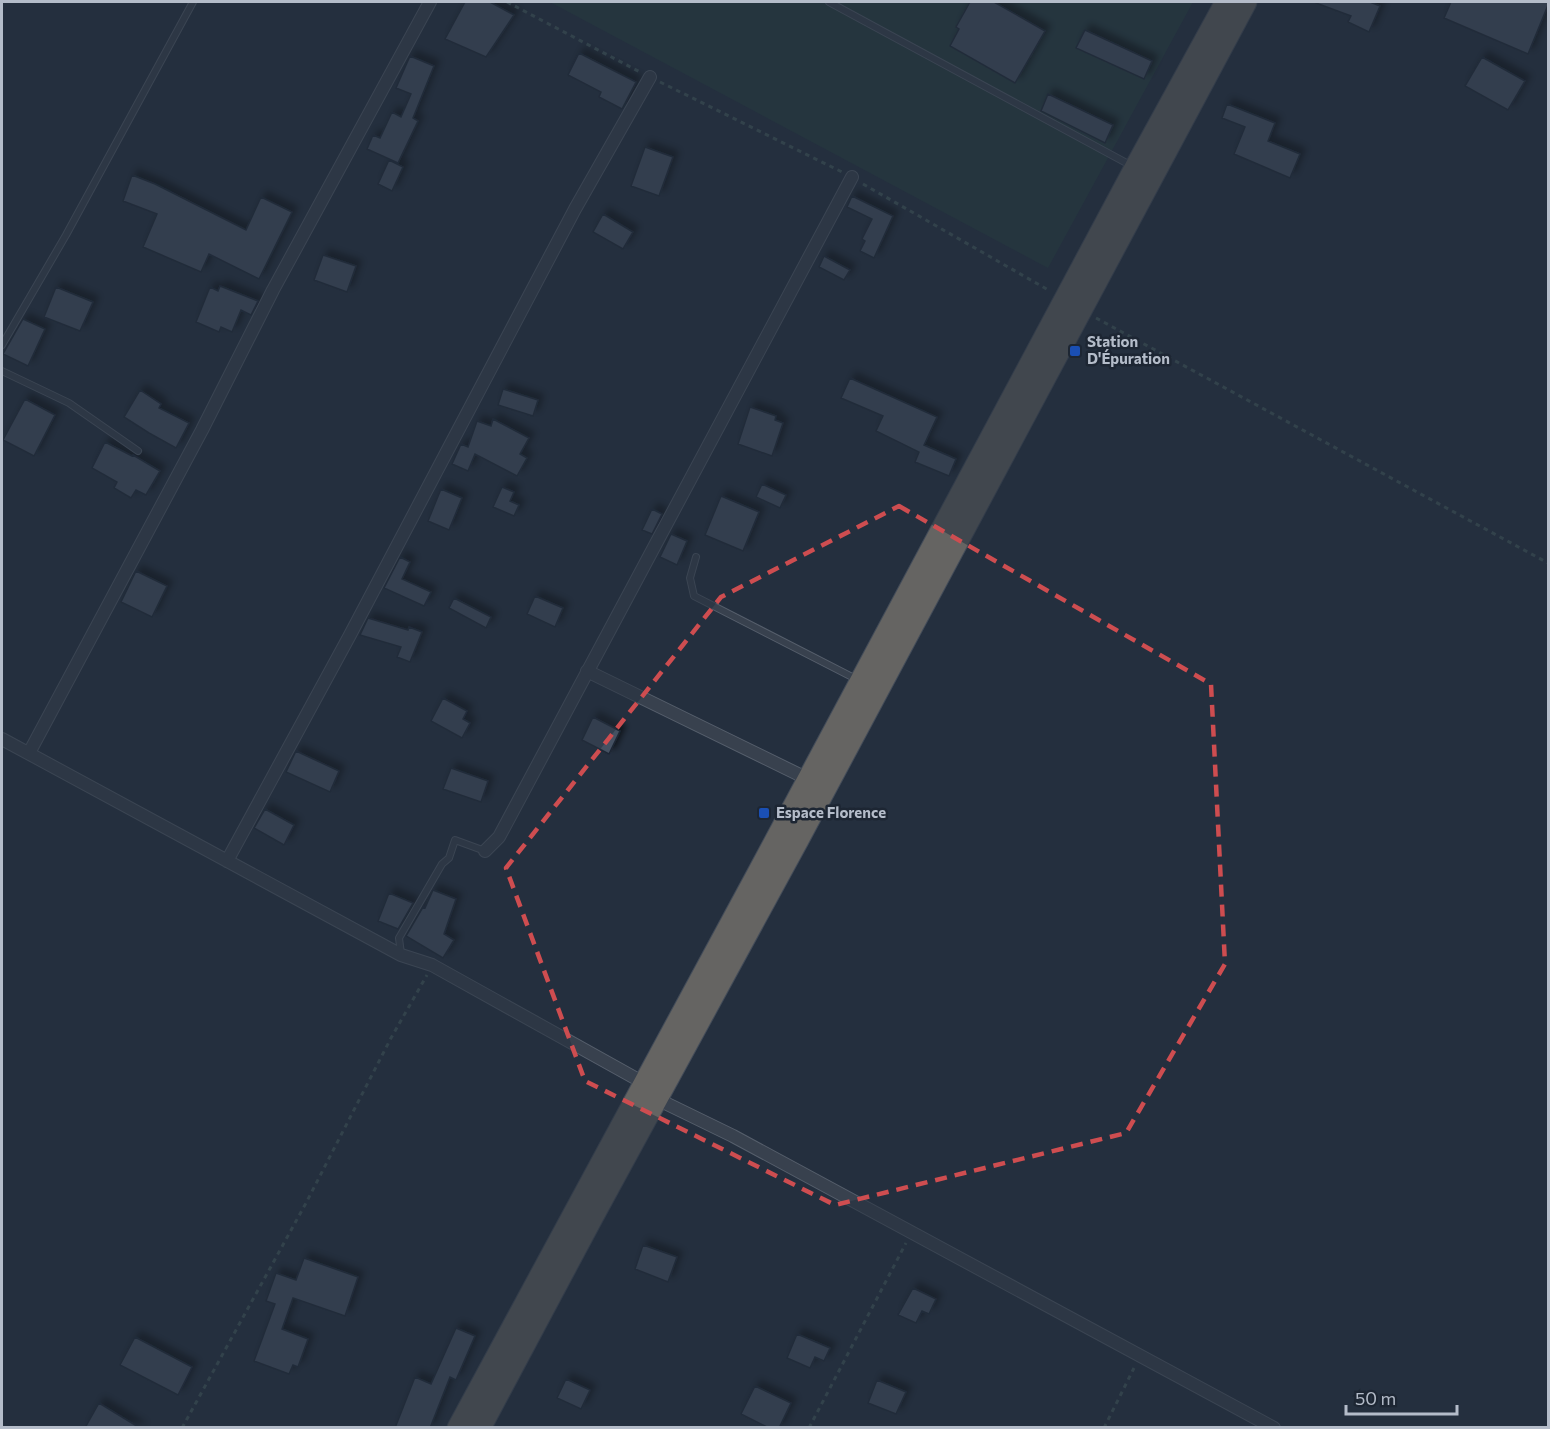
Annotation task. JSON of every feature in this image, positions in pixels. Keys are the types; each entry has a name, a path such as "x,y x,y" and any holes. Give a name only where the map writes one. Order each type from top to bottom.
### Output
{"highway":[{"path":"458,1428 650,1091 748,932 1073,305 1135,168 1226,2"},
{"path":"480,1428 808,779 861,681 1246,2"}],"street":[{"path":"29,753 202,430 273,290 430,2"},
{"path":"227,861 350,635 575,209 650,77"},
{"path":"485,851 499,837 852,177"},
{"path":"588,671 808,779"},
{"path":"2,739 401,955 432,965 650,1091 1274,1428"}],"lane":[{"path":"2,345 66,235 193,2"},
{"path":"829,2 1135,168"},
{"path":"2,371 69,403 138,451"},
{"path":"696,557 690,578 694,596 861,681"},
{"path":"401,955 399,938 442,864 449,858 455,840 485,851"}],"path":[{"path":"507,2 650,77 852,177 1073,305 1548,563"},
{"path":"182,1428 306,1203 391,1038 432,965"},
{"path":"809,1428 912,1232"},
{"path":"1104,1428 1141,1356"}],"highlighted area":[{"path":"899,506 1211,684 1225,964 1126,1133 835,1205 585,1081 506,868 721,597"}],"green space":[{"path":"550,2 1193,2 1048,268"}],"building":[{"path":"465,2 490,2 514,15 486,57 445,39"},
{"path":"970,2 994,2 1045,31 1015,83 950,46 959,29 956,27"},
{"path":"1316,2 1370,2 1380,6 1369,32 1348,22 1351,16"},
{"path":"1451,2 1548,2 1548,5 1528,54 1444,18"},
{"path":"1085,30 1152,61 1144,79 1076,48"},
{"path":"579,53 636,82 622,109 599,97 601,92 568,75"},
{"path":"410,56 434,66 413,118 418,121 398,163 367,149 373,135 380,138 392,112 401,117 411,94 396,88"},
{"path":"1482,57 1525,81 1508,110 1465,86"},
{"path":"1048,94 1113,125 1105,143 1041,111"},
{"path":"1227,104 1275,123 1268,141 1300,154 1290,178 1234,154 1245,127 1222,118"},
{"path":"645,147 673,157 659,196 631,186"},
{"path":"389,160 403,167 392,191 378,184"},
{"path":"132,175 155,184 246,230 261,197 292,212 259,279 209,254 201,272 143,247 157,214 123,201"},
{"path":"852,196 893,216 874,258 860,251 865,241 862,239 872,219 847,207"},
{"path":"603,214 633,232 623,249 593,232"},
{"path":"323,255 356,266 347,292 314,280"},
{"path":"824,256 850,270 844,280 819,267"},
{"path":"220,286 258,301 251,315 241,310 232,332 221,327 219,332 196,322 210,287 218,291"},
{"path":"56,287 93,302 80,331 44,317"},
{"path":"23,319 45,329 28,366 3,354"},
{"path":"850,378 937,417 924,445 956,459 949,476 915,462 919,452 876,431 883,416 841,398"},
{"path":"503,389 538,400 533,416 498,405"},
{"path":"140,390 161,404 159,408 189,423 176,448 124,417"},
{"path":"25,399 55,415 34,456 3,440"},
{"path":"750,407 776,416 775,420 783,423 772,456 738,444"},
{"path":"493,419 529,438 520,454 527,458 517,476 475,454 468,471 452,464 461,444 468,447 477,421 491,426"},
{"path":"105,442 160,471 146,495 136,490 131,498 114,488 117,482 92,468"},
{"path":"762,484 786,495 780,508 756,497"},
{"path":"502,487 514,492 510,501 519,505 514,516 493,507"},
{"path":"441,489 462,498 449,530 428,521"},
{"path":"721,496 759,512 743,551 705,535"},
{"path":"652,509 662,514 652,534 642,530"},
{"path":"671,534 687,541 677,565 660,557"},
{"path":"400,557 410,562 402,579 431,592 424,606 384,588"},
{"path":"136,571 167,586 152,617 121,602"},
{"path":"535,596 563,608 555,627 527,614"},
{"path":"454,598 491,617 486,628 449,608"},
{"path":"368,618 422,632 410,662 397,657 401,647 360,635"},
{"path":"443,698 467,711 463,719 470,723 462,738 431,721"},
{"path":"593,717 620,731 609,754 582,740"},
{"path":"296,751 339,771 330,792 286,772"},
{"path":"451,768 488,781 481,802 443,789"},
{"path":"265,809 294,825 284,845 254,828"},
{"path":"433,890 456,899 444,934 454,940 443,958 406,936 423,907 425,908"},
{"path":"389,893 413,903 398,929 378,921"},
{"path":"643,1245 677,1257 668,1282 635,1269"},
{"path":"304,1258 358,1277 345,1316 293,1298 282,1329 308,1339 298,1367 293,1365 289,1374 254,1361 275,1304 266,1301 276,1273 296,1280"},
{"path":"913,1288 936,1299 929,1314 922,1311 916,1323 898,1315"},
{"path":"456,1328 475,1336 456,1380 450,1377 430,1428 395,1428 415,1377 431,1384"},
{"path":"797,1334 830,1348 824,1361 815,1357 810,1368 787,1358"},
{"path":"135,1337 192,1367 178,1395 120,1365"},
{"path":"566,1379 590,1390 581,1409 557,1398"},
{"path":"877,1380 906,1392 896,1414 868,1403"},
{"path":"755,1386 791,1403 779,1428 769,1428 741,1414"},
{"path":"99,1403 140,1428 85,1428"}],"place":[{"name":"Station D'Épuration","path":"1075,351"},
{"name":"Espace Florence","path":"764,813"}]}
